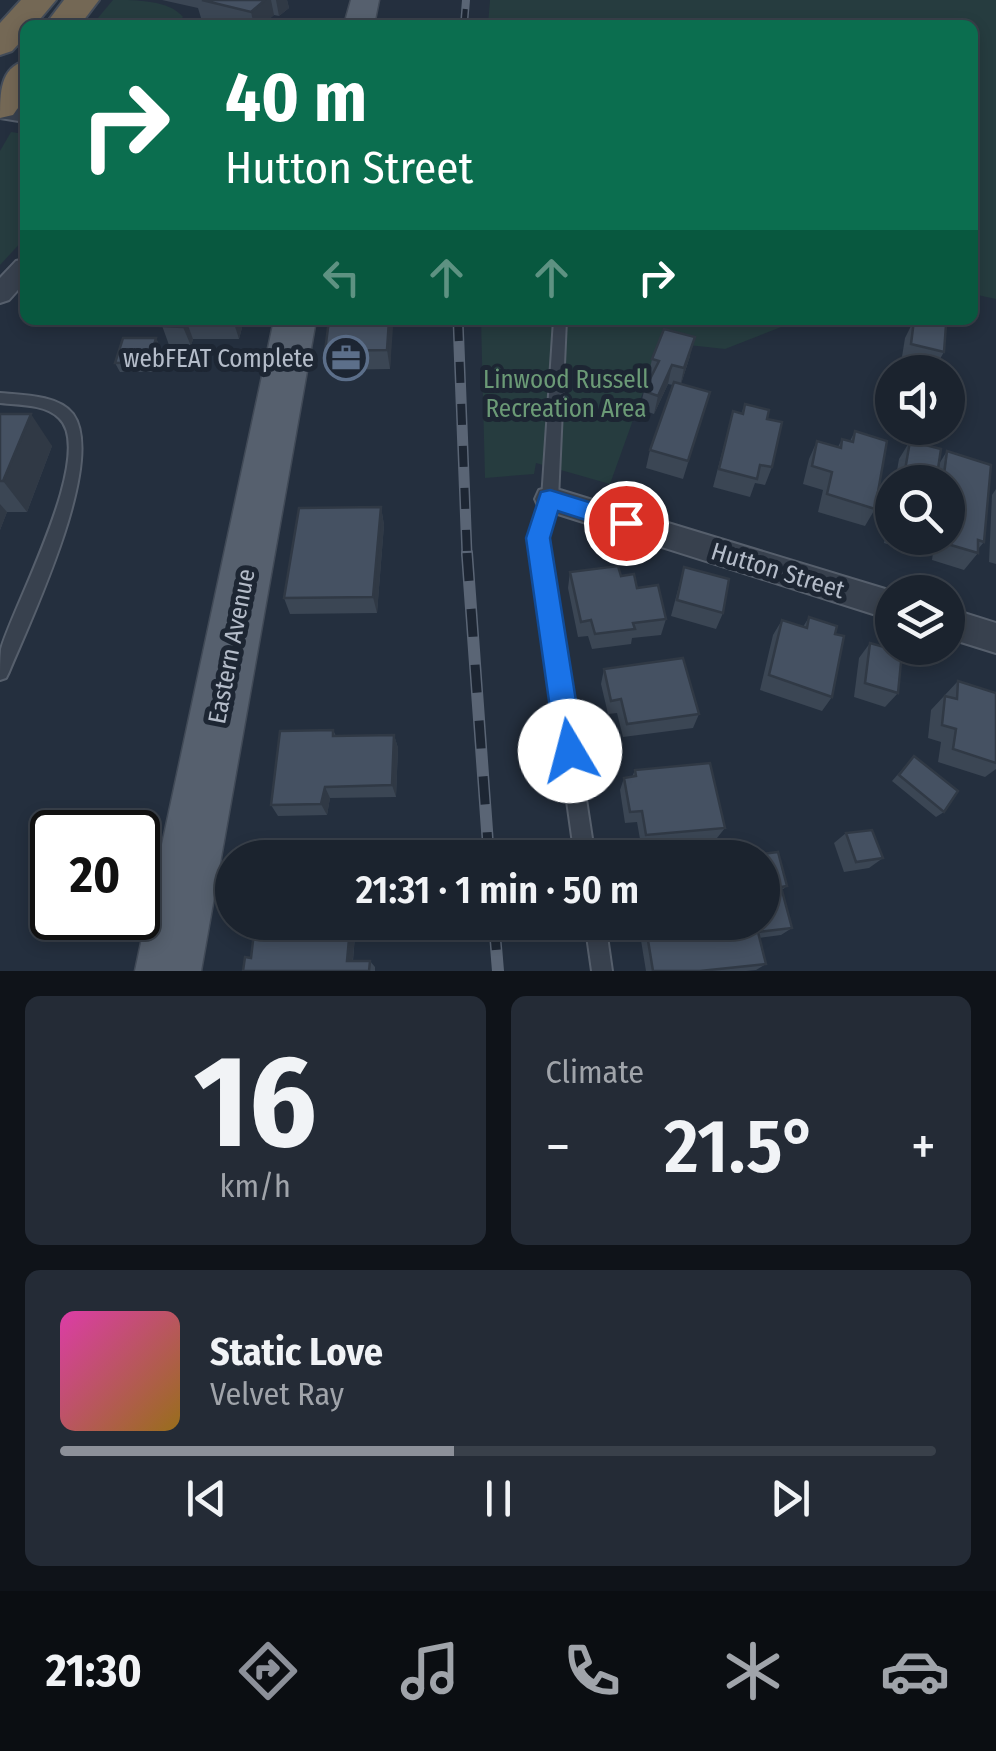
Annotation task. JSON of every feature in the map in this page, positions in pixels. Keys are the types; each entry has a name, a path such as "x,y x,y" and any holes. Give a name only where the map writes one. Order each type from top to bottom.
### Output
{"highway":[{"path":"21,20 39,0"},
{"path":"66,20 82,0"},
{"path":"0,44 20,21"},
{"path":"0,109 20,79"}],"main road":[{"name":"Eastern Avenue","path":"168,971 294,325"}],"street":[{"path":"0,294 20,272"},
{"name":"Hutton Street","path":"550,499 875,601"},
{"path":"965,628 996,638"}],"lane":[{"path":"560,325 550,499 538,538 583,840"},
{"path":"0,398 34,402 68,417 78,435 62,517 0,672"},
{"path":"598,940 602,971"}],"green space":[{"path":"113,0 161,4 183,17 180,20 96,20"},
{"path":"490,0 996,0 996,299 978,295 978,20 488,20"},
{"path":"11,132 20,133 20,243 0,265 0,151"},
{"name":"Linwood Russell Recreation Area","path":"481,325 786,325 725,349 661,342 610,484 536,463 534,474 485,478"}],"building":[{"path":"202,0 265,0 251,12"},
{"path":"328,325 389,325 387,350 325,351"},
{"path":"913,325 946,325 944,352 911,344"},
{"path":"664,329 695,337 684,368 672,365 658,396 644,391 659,361 652,359"},
{"path":"123,338 156,338 149,362 115,363"},
{"path":"674,382 710,392 688,461 650,450"},
{"path":"745,404 769,410 767,419 782,422 772,467 760,465 757,479 719,469 733,411 743,414"},
{"path":"0,414 31,414 3,481 0,481"},
{"path":"855,431 875,437 875,445 886,445 883,465 875,465 875,509 827,494 832,472 812,466 817,441 841,448 842,439 853,442"},
{"path":"909,445 941,449 939,465 906,465"},
{"path":"947,451 991,465 984,542 978,540 978,553 965,549 965,465 945,465"},
{"path":"381,507 373,597 284,598 299,508"},
{"path":"618,566 621,576 634,574 637,588 658,585 666,619 633,623 635,629 595,634 591,620 581,622 570,572"},
{"path":"684,567 729,579 723,613 677,600"},
{"path":"809,617 837,626 835,634 844,636 832,697 769,675 782,620 807,628"},
{"path":"870,643 875,644 875,665 901,665 898,693 865,683"},
{"path":"683,658 699,714 627,724 621,699 611,701 604,669"},
{"path":"958,681 996,693 996,763 953,749 956,729 942,725 945,696 957,699"},
{"path":"333,730 333,736 394,735 392,785 325,787 321,804 271,805 280,731"},
{"path":"914,756 958,791 944,812 899,775"},
{"path":"710,763 725,828 646,835 642,811 630,812 624,778 636,776 635,770"},
{"path":"872,830 883,858 856,862 846,833"},
{"path":"780,860 787,886 781,887 792,928 780,929"},
{"path":"253,940 349,940 347,961 370,961 369,971 243,971 245,957 251,958"},
{"path":"648,940 760,940 766,964 700,971 653,971"}],"railway":[{"path":"464,20 466,0"},
{"path":"458,325 467,555"},
{"path":"467,553 488,840"},
{"path":"495,940 498,971"}],"place":[{"name":"webFEAT Complete","path":"346,358"}],"route":[{"path":"570,751 538,538 550,499 626,523"}]}
